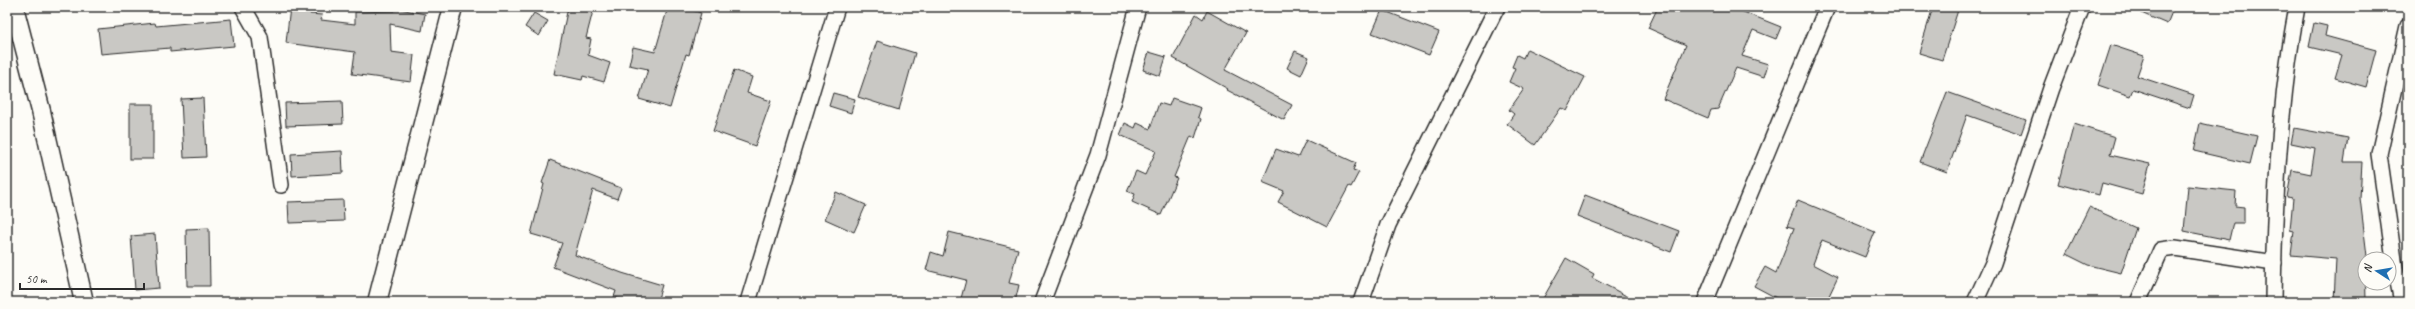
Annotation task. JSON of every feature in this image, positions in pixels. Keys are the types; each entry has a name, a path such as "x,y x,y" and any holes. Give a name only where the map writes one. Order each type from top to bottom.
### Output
{"street":[{"path":"14,7 41,111 84,302"},
{"path":"243,7 260,37 281,185"},
{"path":"377,302 453,7"},
{"path":"748,302 837,7"},
{"path":"1042,302 1098,155 1138,7"},
{"path":"1361,302 1388,225 1497,7"},
{"path":"1706,302 1828,7"},
{"path":"1975,302 1993,263 2051,88 2082,7"},
{"path":"2273,302 2274,263 2288,58 2297,7"},
{"path":"2402,302 2395,267 2379,154 2392,90 2408,26"},
{"path":"2138,302 2161,250 2175,248 2274,263"}],"building":[{"path":"290,7 311,9 310,14 322,15 321,20 355,24 355,12 395,11 395,8 425,14 422,31 390,24 391,52 414,55 411,82 352,74 355,52 286,43"},
{"path":"568,7 594,7 586,38 591,39 588,55 610,63 604,82 583,76 582,80 554,74"},
{"path":"668,7 682,7 701,13 689,55 686,54 670,108 639,99 648,69 629,65 633,47 655,52"},
{"path":"1658,7 1743,7 1741,11 1781,27 1776,39 1753,30 1742,56 1768,64 1764,77 1736,68 1718,109 1711,110 1708,118 1663,99 1686,45 1648,28"},
{"path":"1933,7 1959,7 1942,60 1919,53"},
{"path":"2127,7 2174,7 2167,24"},
{"path":"1382,10 1439,32 1429,55 1372,33"},
{"path":"1207,11 1246,33 1225,70 1292,105 1284,120 1227,90 1228,89 1173,58 1196,14 1203,19"},
{"path":"534,13 548,21 539,36 525,27"},
{"path":"231,19 234,46 170,52 170,48 101,54 98,29 155,23 156,26"},
{"path":"2314,23 2327,26 2325,36 2376,50 2366,87 2335,78 2342,55 2309,47"},
{"path":"877,41 915,53 899,110 858,97"},
{"path":"2111,45 2144,56 2137,76 2194,95 2190,108 2133,89 2130,96 2098,85"},
{"path":"1527,49 1585,77 1567,111 1561,108 1535,145 1507,124 1514,114 1509,110 1524,89 1509,82 1515,68 1512,67 1517,55 1523,58"},
{"path":"1295,51 1309,57 1301,75 1287,68"},
{"path":"1149,52 1166,57 1160,76 1143,70"},
{"path":"734,70 752,77 747,93 771,101 755,146 713,131"},
{"path":"1947,92 2026,120 2021,134 1967,115 1947,172 1920,162"},
{"path":"833,93 855,99 851,113 829,106"},
{"path":"203,98 206,157 184,158 181,99"},
{"path":"1172,98 1201,108 1198,117 1201,119 1195,138 1191,136 1174,177 1177,178 1161,215 1132,202 1135,194 1127,191 1136,171 1145,175 1156,151 1120,135 1125,123 1135,128 1137,123 1150,129 1159,103 1169,106"},
{"path":"342,101 343,124 286,126 285,103"},
{"path":"130,104 153,104 153,159 130,159"},
{"path":"2200,123 2257,136 2250,164 2194,151"},
{"path":"2074,124 2115,137 2110,155 2150,164 2142,194 2102,183 2099,195 2058,184"},
{"path":"2294,128 2348,138 2344,162 2362,162 2360,198 2366,251 2357,251 2357,291 2366,291 2366,302 2334,302 2336,259 2291,255 2294,231 2290,230 2293,198 2287,197 2292,170 2311,174 2315,148 2291,143"},
{"path":"1306,140 1356,163 1353,170 1359,172 1351,187 1349,186 1327,227 1278,202 1284,191 1262,182 1276,149 1298,157"},
{"path":"342,151 343,173 292,176 291,154"},
{"path":"550,160 621,188 617,199 593,190 575,255 622,273 662,285 657,302 630,302 614,297 616,291 553,267 562,243 531,234 544,184 542,183"},
{"path":"2188,186 2236,191 2235,206 2244,207 2244,223 2233,223 2229,240 2184,231"},
{"path":"836,192 866,205 854,232 825,219"},
{"path":"1585,195 1679,231 1671,252 1577,216"},
{"path":"343,200 344,221 289,223 288,202"},
{"path":"1798,200 1875,232 1865,257 1822,240 1813,264 1838,277 1826,302 1784,302 1754,286 1765,267 1776,273 1794,228 1787,226"},
{"path":"2089,207 2136,228 2121,273 2088,265 2066,254"},
{"path":"209,228 210,286 187,286 186,229"},
{"path":"949,232 1018,249 1009,283 1019,285 1015,302 960,302 966,280 926,270 931,252 943,256"},
{"path":"155,234 159,288 135,290 131,236"},
{"path":"1566,258 1594,274 1592,278 1638,302 1541,302"}]}
